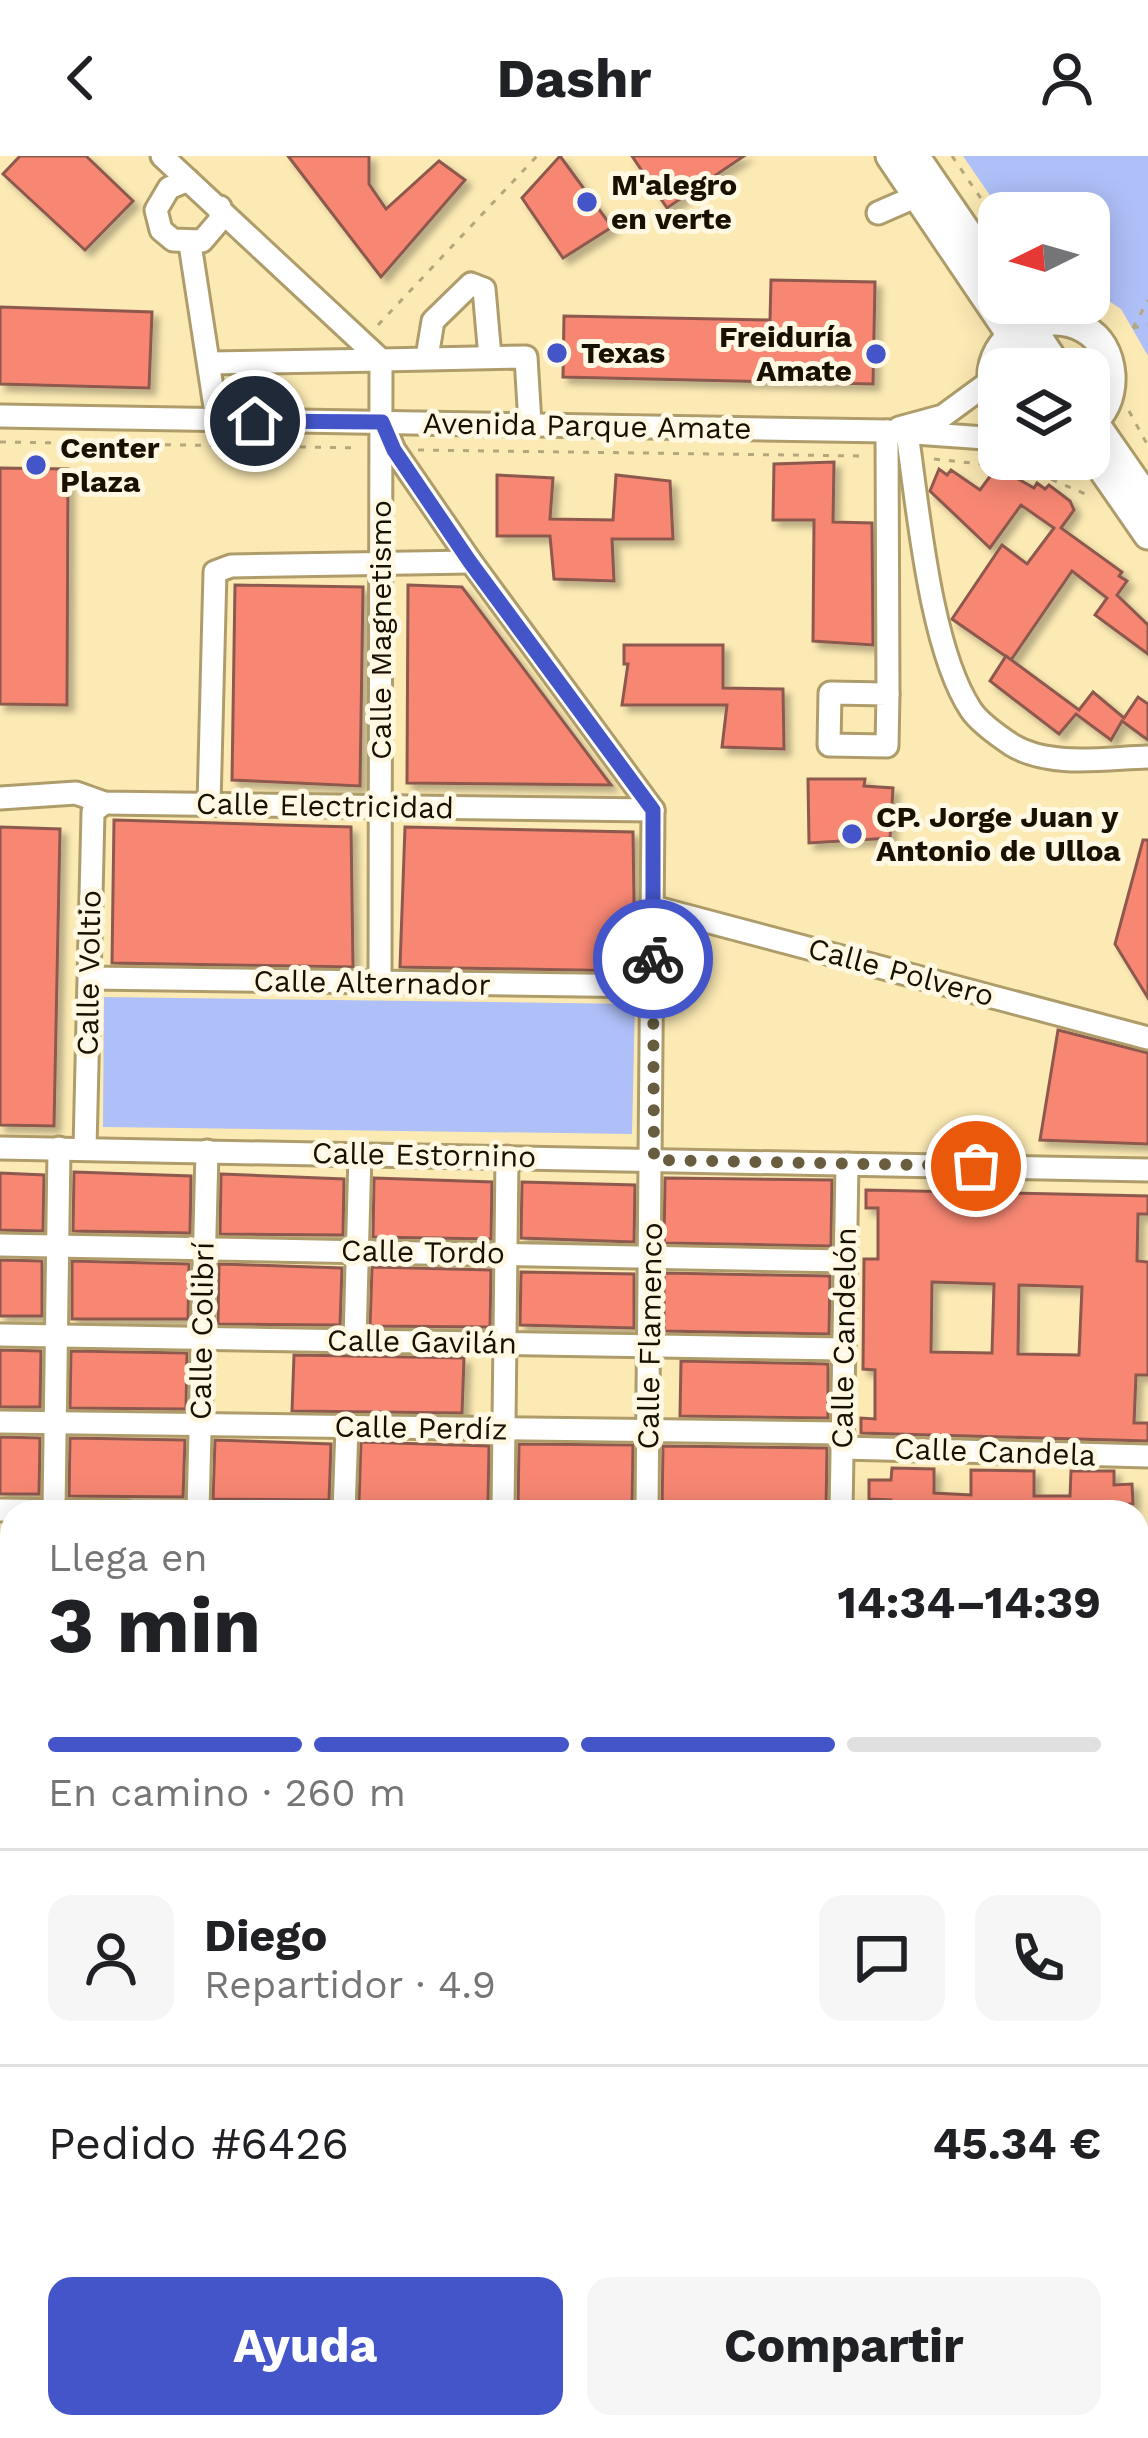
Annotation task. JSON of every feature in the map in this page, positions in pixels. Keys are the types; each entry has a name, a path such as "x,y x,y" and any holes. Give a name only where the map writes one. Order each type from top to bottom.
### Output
{"main road":[{"path":"890,156 978,271"},
{"path":"916,156 978,248"},
{"path":"1021,324 1041,348"},
{"path":"1073,324 1102,348"},
{"path":"1110,453 1148,500"},
{"path":"1110,478 1148,535"}],"street":[{"path":"162,156 382,360"},
{"path":"188,180 166,190 155,218 172,240 190,244 211,234 220,220 220,207"},
{"path":"878,213 917,196"},
{"path":"190,244 217,420"},
{"path":"427,357 433,321 471,284 484,289 489,305 490,357"},
{"path":"209,363 526,357 530,424"},
{"name":"Calle Magnetismo","path":"380,983 381,563 388,449 382,422 382,360"},
{"name":"Avenida Parque Amate","path":"897,432 978,401"},
{"name":"Avenida Parque Amate","path":"0,416 897,432 978,438"},
{"path":"888,694 885,457 897,432"},
{"path":"897,432 911,458 944,640 971,712 1015,747 1058,759 1148,757"},
{"path":"388,449 653,810"},
{"path":"209,804 214,572 231,566 470,562"},
{"name":"Calle Electricidad","path":"0,798 76,793 104,803 653,810"},
{"name":"Calle Voltio","path":"85,1148 93,812 104,803"},
{"name":"Calle Flamenco","path":"647,1500 654,1160 653,810"},
{"name":"Calle Polvero","path":"653,907 1148,1038"},
{"name":"Calle Alternador","path":"90,978 653,986"},
{"name":"Calle Estornino","path":"0,1148 1148,1170"},
{"path":"54,1500 59,1148"},
{"name":"Calle Colibrí","path":"198,1500 207,1151"},
{"path":"356,1340 360,1154"},
{"path":"503,1500 507,1157"},
{"name":"Calle Candelón","path":"841,1500 847,1164"},
{"name":"Calle Tordo","path":"0,1245 845,1261"},
{"name":"Calle Gavilán","path":"0,1335 844,1349"},
{"name":"Calle Perdíz","path":"0,1422 649,1431 843,1440"},
{"path":"344,1500 347,1427"},
{"name":"Calle Candela","path":"843,1440 1148,1456"}],"path":[{"path":"362,341 537,156"},
{"path":"952,156 978,194"},
{"path":"1148,300 1133,328 1148,325"},
{"path":"0,442 885,457"},
{"path":"911,458 1027,469 1089,497 1112,483"}],"shaded area":[{"path":"963,156 1148,156 1148,356 1121,309 1110,302 1110,192 988,192"},
{"path":"104,997 635,1004 632,1134 103,1127"}],"building":[{"path":"20,156 86,156 133,201 85,250 3,174"},
{"path":"288,156 369,156 369,184 386,209 439,161 465,180 381,277"},
{"path":"560,156 612,227 563,258 522,198"},
{"path":"632,156 744,156 667,208"},
{"path":"771,280 875,282 873,384 563,377 564,316 770,320"},
{"path":"0,307 152,312 149,388 0,384"},
{"path":"834,462 833,522 872,523 873,645 813,641 814,520 773,520 774,464"},
{"path":"0,468 68,469 67,705 0,704"},
{"path":"939,469 947,475 951,470 980,490 987,480 1020,480 1034,488 1037,483 1045,489 1049,485 1070,501 1074,510 1061,528 1122,572 1119,576 1127,581 1117,595 1148,625 1148,654 1095,615 1107,598 1072,571 1011,660 952,619 1002,545 1027,564 1054,528 1021,505 990,548 930,491"},
{"path":"497,475 553,478 550,519 613,520 616,475 670,481 673,539 612,539 614,581 554,579 550,536 497,536"},
{"path":"235,585 363,587 360,786 232,780"},
{"path":"408,585 462,587 611,785 407,783"},
{"path":"624,645 723,645 723,688 783,689 784,749 722,747 727,705 622,705 628,664 624,664"},
{"path":"1006,656 1079,710 1093,692 1124,718 1138,697 1148,704 1148,740 1122,721 1111,740 1076,714 1059,734 990,681"},
{"path":"808,779 865,779 864,786 893,788 890,838 809,843"},
{"path":"114,820 351,827 353,967 112,963"},
{"path":"0,827 60,829 54,1126 0,1125"},
{"path":"405,827 633,832 635,971 400,967"},
{"path":"1143,840 1148,840 1148,998 1115,944"},
{"path":"1058,1030 1148,1053 1148,1144 1040,1140"},
{"path":"74,1172 191,1176 190,1233 73,1231"},
{"path":"0,1173 44,1175 43,1231 0,1230"},
{"path":"221,1174 344,1179 343,1235 220,1234"},
{"path":"374,1178 492,1182 491,1239 373,1237"},
{"path":"665,1178 832,1180 831,1246 664,1243"},
{"path":"522,1182 635,1185 634,1242 521,1238"},
{"path":"866,1190 1148,1196 1148,1214 1138,1214 1137,1261 1148,1262 1148,1375 1136,1375 1134,1423 1148,1423 1148,1441 861,1433 861,1418 875,1419 875,1370 863,1369 864,1259 878,1259 878,1208 866,1208","holes":["932,1282 994,1284 992,1353 931,1352","1019,1285 1082,1287 1079,1355 1018,1354"]},
{"path":"0,1260 42,1261 42,1316 0,1316"},
{"path":"72,1261 189,1264 188,1319 72,1319"},
{"path":"219,1264 342,1268 340,1325 218,1324"},
{"path":"372,1267 491,1270 490,1327 370,1326"},
{"path":"521,1272 634,1274 634,1328 520,1325"},
{"path":"664,1273 830,1276 829,1334 664,1331"},
{"path":"0,1350 41,1351 40,1407 0,1407"},
{"path":"71,1351 187,1353 186,1409 70,1408"},
{"path":"294,1355 464,1358 462,1413 292,1411"},
{"path":"681,1361 828,1364 828,1418 680,1416"},
{"path":"0,1437 40,1438 39,1494 0,1494"},
{"path":"70,1438 185,1440 183,1497 69,1496"},
{"path":"215,1440 331,1444 329,1500 213,1499"},
{"path":"361,1442 489,1446 488,1500 359,1500"},
{"path":"519,1444 633,1445 632,1500 518,1500"},
{"path":"663,1446 827,1448 826,1500 662,1500"},
{"path":"892,1468 934,1469 934,1493 971,1495 971,1470 1034,1471 1034,1496 1070,1496 1071,1471 1114,1471 1114,1485 1132,1484 1133,1500 869,1499 869,1480 891,1480"}],"way so far":[{"path":"653,959 654,1160 976,1166"}],"place":[{"name":"M'alegro en verte","path":"587,202"},
{"name":"Texas","path":"557,353"},
{"name":"Freiduría Amate","path":"876,354"},
{"name":"Center Plaza","path":"36,465"},
{"name":"CP. Jorge Juan y Antonio de Ulloa","path":"852,834"}],"route":[{"path":"255,421 382,422 394,450 470,562 653,810 653,959"}]}
